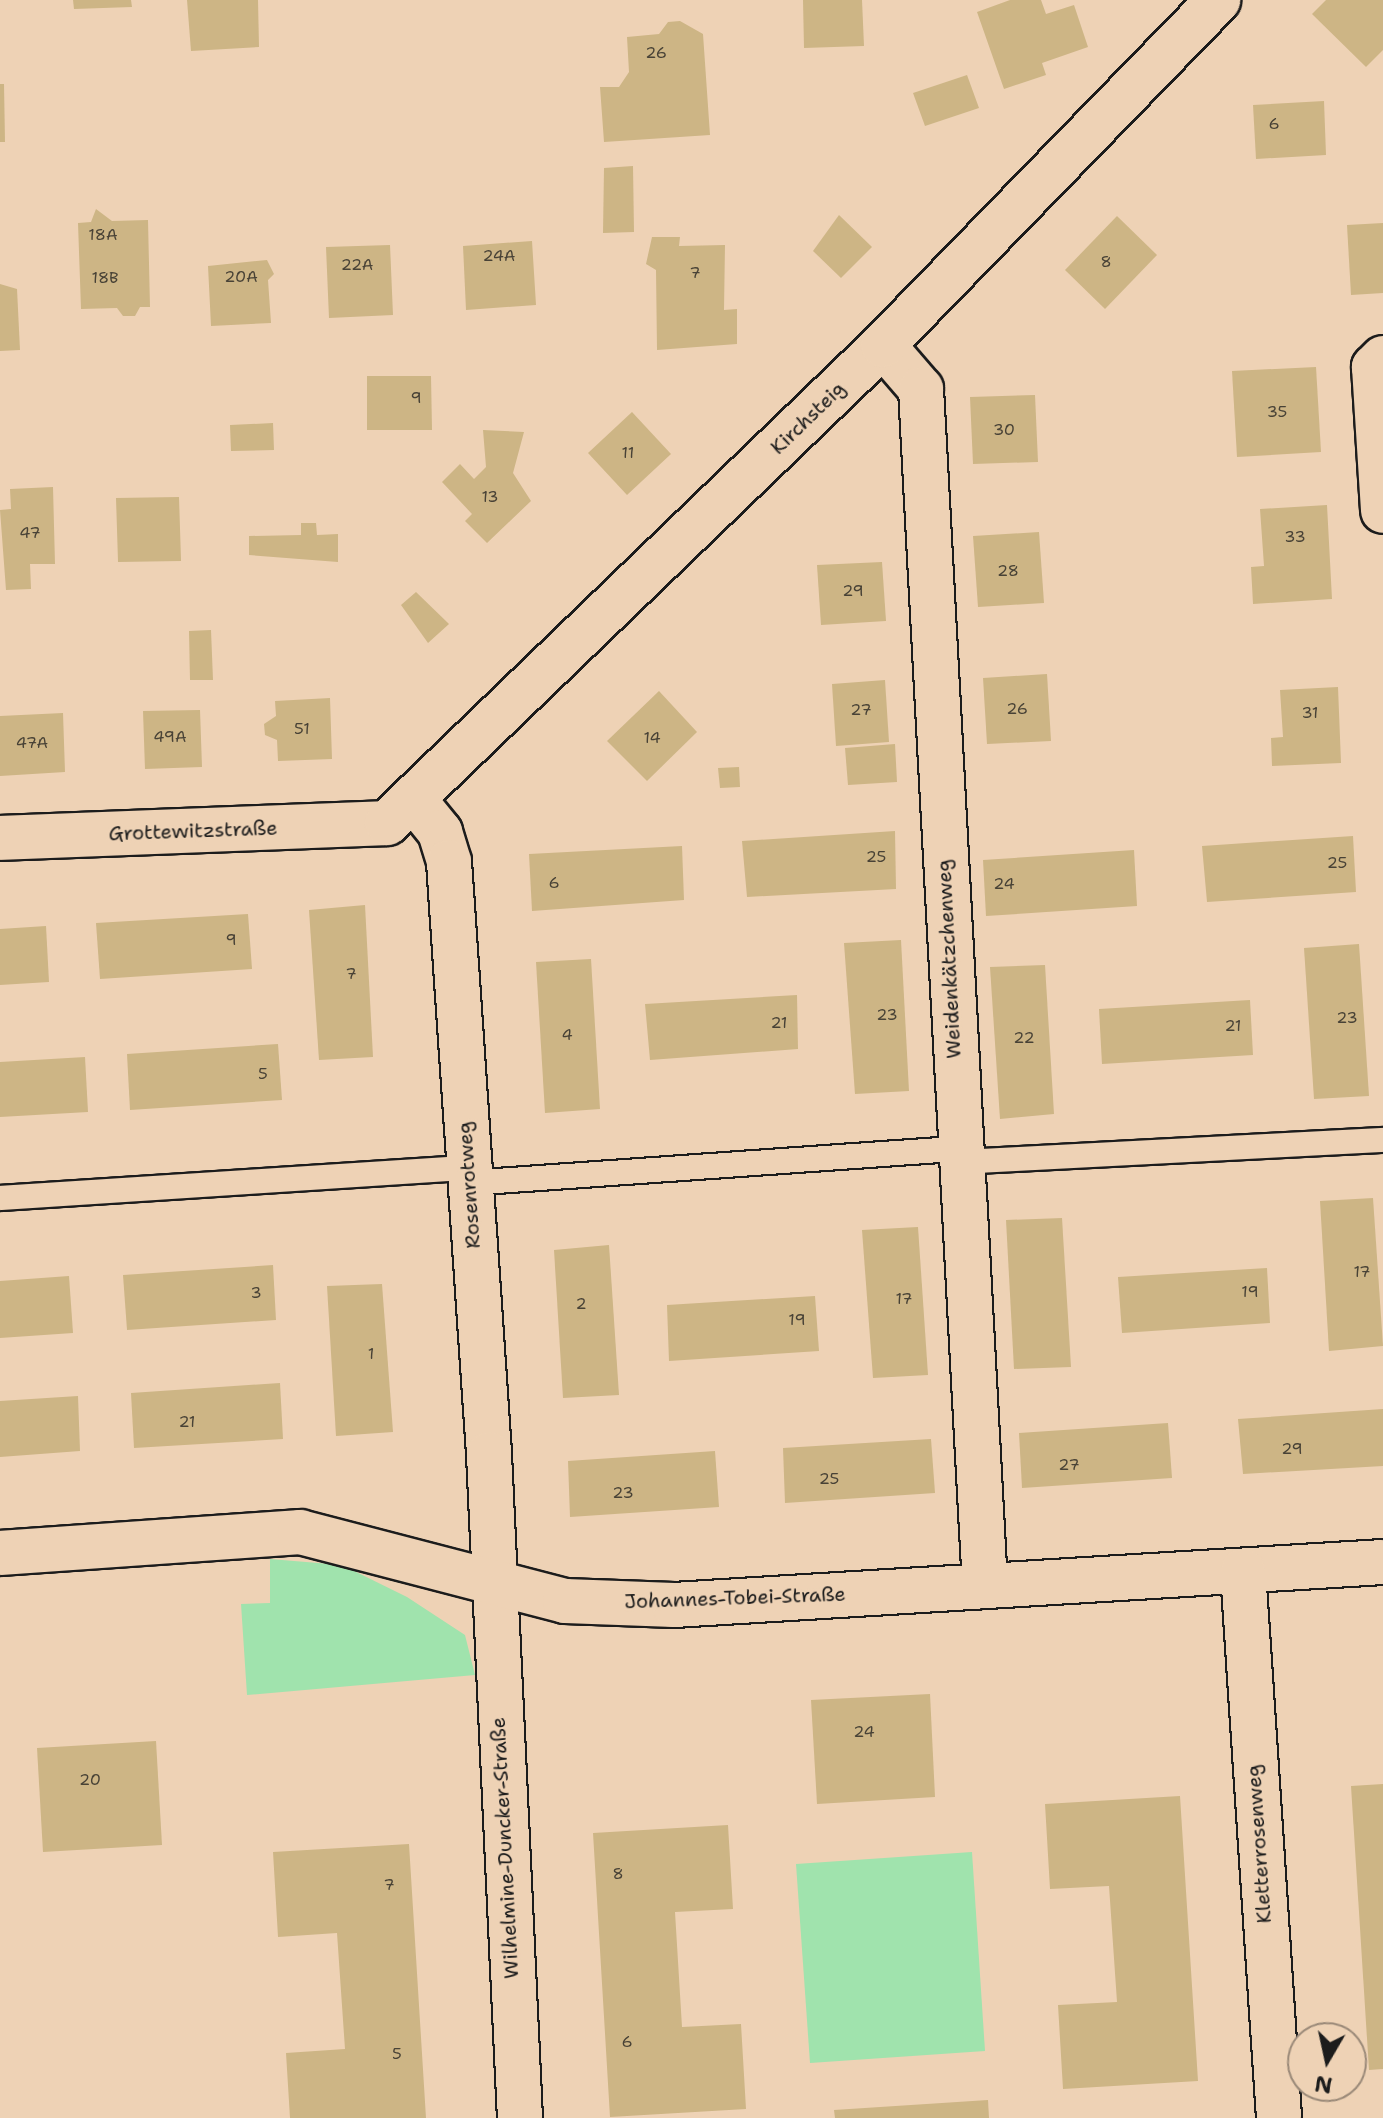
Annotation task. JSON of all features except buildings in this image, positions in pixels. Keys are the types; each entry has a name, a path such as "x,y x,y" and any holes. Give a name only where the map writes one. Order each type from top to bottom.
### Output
{"street":[{"name":"Kirchsteig","path":"401,812 883,345 1218,0"},
{"name":"Weidenkätzchenweg","path":"883,345 921,389 985,1586"},
{"path":"1383,358 1374,367 1383,511"},
{"name":"Grottewitzstraße","path":"0,838 401,812"},
{"name":"Rosenrotweg","path":"401,812 440,832 449,862 493,1579"},
{"name":"Johannes-Tobei-Straße","path":"0,1553 300,1532 493,1579 565,1601 674,1605 1383,1562"},
{"name":"Kletterrosenweg","path":"1243,1571 1279,2118"},
{"name":"Wilhelmine-Duncker-Straße","path":"493,1579 520,2118"}],"lane":[{"path":"0,1198 960,1155 1383,1140"}],"green space":[{"path":"270,1559 342,1565 407,1597 465,1635 475,1675 247,1695 241,1604 270,1603"},
{"path":"972,1852 985,2051 810,2063 796,1864"}]}
